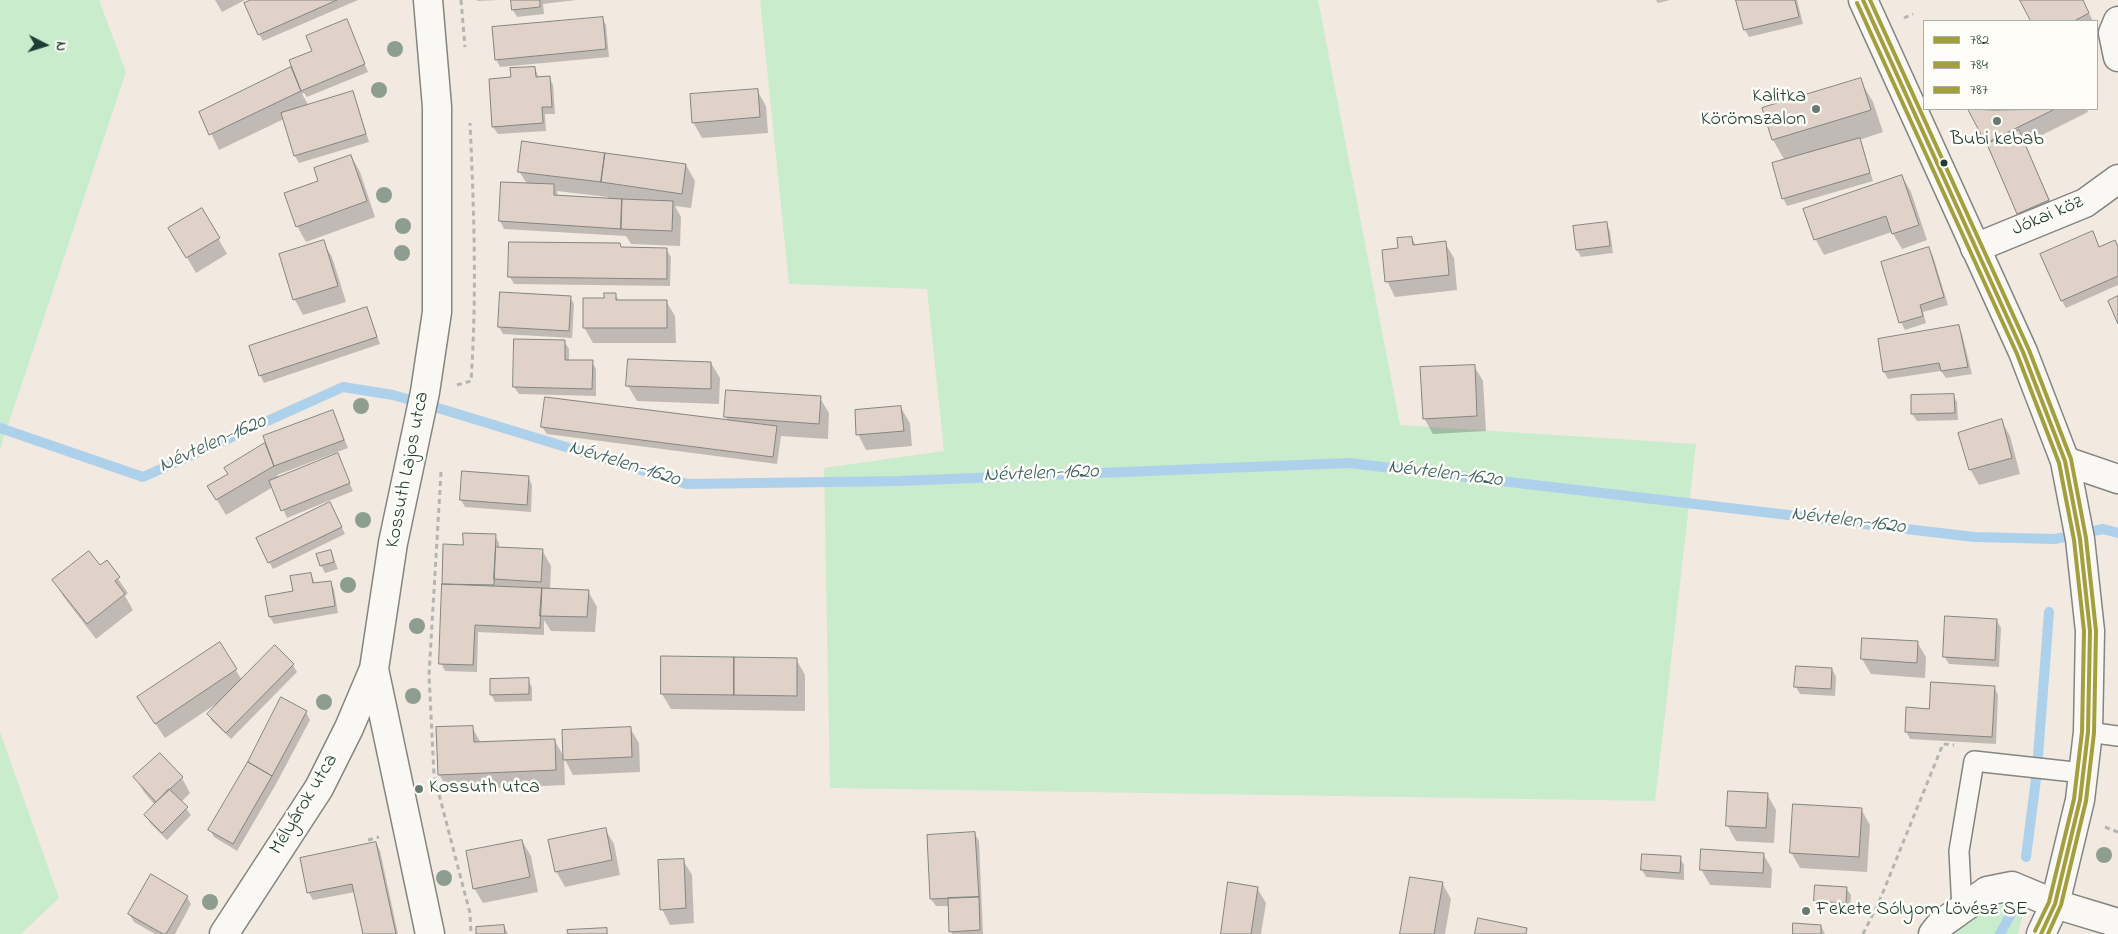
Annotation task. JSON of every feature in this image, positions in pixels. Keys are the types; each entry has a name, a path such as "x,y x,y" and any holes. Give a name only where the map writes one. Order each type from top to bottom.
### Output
{"street":[{"name":"Kossuth Lajos utca","path":"428,0 437,107 437,312 422,402 393,543 374,669 430,934"},
{"path":"1863,0 2023,352 2064,461 2080,539 2090,631 2088,732 2080,800 2055,904 2041,934"},
{"path":"2118,21 2112,33 2118,57"},
{"name":"Jókai köz","path":"1975,248 2085,203 2118,179"},
{"path":"2064,461 2118,479"},
{"name":"Mélyárok utca","path":"224,934 319,788 349,728 374,669"},
{"path":"1933,934 1941,924 1987,891 2012,886 2055,904 2118,923"}],"lane":[{"path":"2088,732 2118,736"},
{"path":"1962,909 1959,851 1974,761 2083,773"}],"path":[{"path":"441,465 429,675 434,775 466,894 470,913 471,934"},
{"path":"1863,934 1879,902 1943,744 1954,746"},
{"path":"2100,824 2118,832"}],"green space":[{"path":"0,0 99,0 126,72 0,449"},
{"path":"760,0 1318,0 1400,425 1696,444 1655,801 830,788 824,468 944,451 927,289 789,284"},
{"path":"0,732 59,898 21,934 0,934"},
{"path":"2021,901 2022,918 2018,934 1952,934 1984,912 2011,902"}],"building":[{"path":"251,0 337,0 258,35 244,3"},
{"path":"511,0 540,0 540,7 512,10"},
{"path":"1736,0 1795,0 1799,17 1744,30"},
{"path":"2020,0 2083,0 2089,13 2076,20 2030,20"},
{"path":"603,17 606,49 495,60 492,27"},
{"path":"347,19 365,64 301,91 289,60 312,51 306,36"},
{"path":"291,67 301,91 209,135 199,112"},
{"path":"535,67 536,77 550,76 552,107 542,107 543,123 492,127 489,79 511,77 510,68"},
{"name":"Kalitka Körömszalon","path":"1861,78 1871,110 1772,140 1762,108"},
{"path":"758,89 760,117 692,123 690,94"},
{"path":"353,91 366,134 294,156 281,113"},
{"path":"1969,110 2053,110 1986,143"},
{"path":"2019,130 2049,200 2017,214 1987,144"},
{"path":"1860,138 1870,173 1782,199 1772,163"},
{"path":"522,141 605,153 601,182 518,172"},
{"path":"605,153 686,164 682,194 601,182"},
{"path":"351,155 367,201 296,227 284,193 318,181 314,168"},
{"path":"1902,175 1919,225 1892,234 1886,216 1814,240 1803,209"},
{"path":"501,182 554,184 554,195 622,199 621,229 499,221"},
{"path":"622,199 673,201 672,231 621,229"},
{"path":"202,208 220,238 186,258 168,228"},
{"path":"1607,222 1610,246 1576,250 1573,226"},
{"path":"2093,231 2099,247 2115,240 2118,247 2118,276 2061,301 2040,254"},
{"path":"1412,237 1413,245 1446,241 1449,275 1385,282 1382,250 1398,248 1397,238"},
{"path":"324,240 338,286 293,300 279,254"},
{"path":"509,242 620,243 621,247 667,248 667,279 508,277"},
{"path":"1929,247 1944,297 1920,305 1923,316 1899,323 1881,262"},
{"path":"500,292 571,296 569,331 498,327"},
{"path":"604,293 616,293 616,300 667,300 667,328 583,328 583,298 604,298"},
{"path":"2118,296 2118,324 2108,301"},
{"path":"367,307 377,337 259,376 249,346"},
{"path":"1959,325 1968,367 1941,371 1939,363 1883,372 1878,339"},
{"path":"514,339 565,340 565,360 593,360 592,389 513,387"},
{"path":"628,359 711,362 711,389 626,386"},
{"path":"1475,365 1477,416 1423,419 1420,367"},
{"path":"726,390 821,396 819,424 724,417"},
{"path":"1954,394 1955,413 1911,414 1911,395"},
{"path":"545,397 777,426 773,457 541,427"},
{"path":"901,406 904,431 856,435 855,410"},
{"path":"333,410 344,440 274,466 263,436"},
{"path":"2002,419 2012,458 1969,470 1958,433"},
{"path":"265,443 274,466 216,500 207,486 228,474 224,468"},
{"path":"338,453 350,483 281,511 269,481"},
{"path":"462,471 529,476 527,505 460,500"},
{"path":"330,502 342,527 268,563 256,538"},
{"path":"463,533 496,534 494,585 442,584 443,544 463,545"},
{"path":"496,547 543,549 541,582 494,579"},
{"path":"331,550 334,562 320,566 316,554"},
{"path":"89,551 100,565 107,560 120,577 115,581 125,594 87,624 52,580"},
{"path":"311,573 313,583 331,581 335,606 269,617 265,596 293,591 290,576"},
{"path":"442,584 542,588 540,628 475,625 473,665 439,664"},
{"path":"542,588 589,590 587,617 540,616"},
{"path":"1945,616 1997,619 1995,660 1943,657"},
{"path":"1862,638 1918,641 1917,663 1861,659"},
{"path":"220,642 237,669 155,724 137,697"},
{"path":"275,645 294,664 226,733 207,714"},
{"path":"661,656 734,657 734,695 661,694"},
{"path":"734,657 797,658 797,696 734,695"},
{"path":"1796,666 1832,668 1831,689 1794,687"},
{"path":"529,678 529,694 490,695 490,679"},
{"path":"1931,682 1995,686 1992,737 1905,732 1906,707 1929,709"},
{"path":"281,697 307,711 272,776 248,762"},
{"path":"473,726 474,742 555,739 556,770 438,775 436,727"},
{"path":"631,727 632,757 563,760 562,730"},
{"path":"160,753 183,777 156,802 133,777"},
{"path":"248,762 272,776 233,844 208,830"},
{"path":"169,789 188,807 162,833 144,815"},
{"path":"1728,791 1768,793 1766,828 1726,826"},
{"path":"1793,804 1862,808 1859,857 1790,853"},
{"path":"606,828 612,860 555,872 548,840"},
{"path":"975,832 979,897 930,899 927,835"},
{"path":"522,840 530,877 473,889 466,851"},
{"path":"376,842 396,934 363,934 352,884 307,893 300,858"},
{"path":"1701,849 1764,853 1763,873 1700,870"},
{"path":"1642,854 1681,856 1680,873 1641,870"},
{"path":"684,859 686,908 660,910 658,860"},
{"path":"151,874 188,896 166,934 128,914"},
{"path":"1410,877 1443,882 1434,934 1400,934"},
{"path":"1228,882 1258,887 1251,934 1221,934"},
{"path":"1815,885 1847,887 1846,903 1814,901"},
{"path":"979,897 980,930 949,932 948,898"},
{"path":"1478,918 1527,928 1526,934 1475,934"},
{"path":"1793,923 1821,925 1821,934 1793,934"},
{"path":"504,925 505,934 476,934 476,927"},
{"path":"607,928 607,934 568,934 567,930"}],"waterway":[{"name":"Névtelen-1620","path":"0,428 143,477 343,387 393,395 687,484 900,481 1349,463 1974,537 2055,539 2103,529 2118,533"},
{"path":"2038,756 2049,612"},
{"path":"2026,857 2036,779"},
{"path":"2000,934 2016,905"}],"transit line":[{"name":"782","path":"1863,0 2023,352 2065,461 2080,539 2090,631 2088,732 2080,800 2055,904 2041,934"},
{"name":"787","path":"1870,0 2029,350 2071,459 2086,538 2096,631 2094,733 2086,801 2061,905 2048,934"},
{"name":"784","path":"1857,3 2017,354 2059,463 2074,540 2084,631 2082,732 2074,799 2049,902 2035,931"}],"place":[{"name":"Kalitka Körömszalon","path":"1816,109"},
{"name":"Bubi kebab","path":"1997,121"},
{"name":"Kossuth utca","path":"419,789"},
{"name":"Fekete Sólyom Lövész SE","path":"1806,911"}]}
